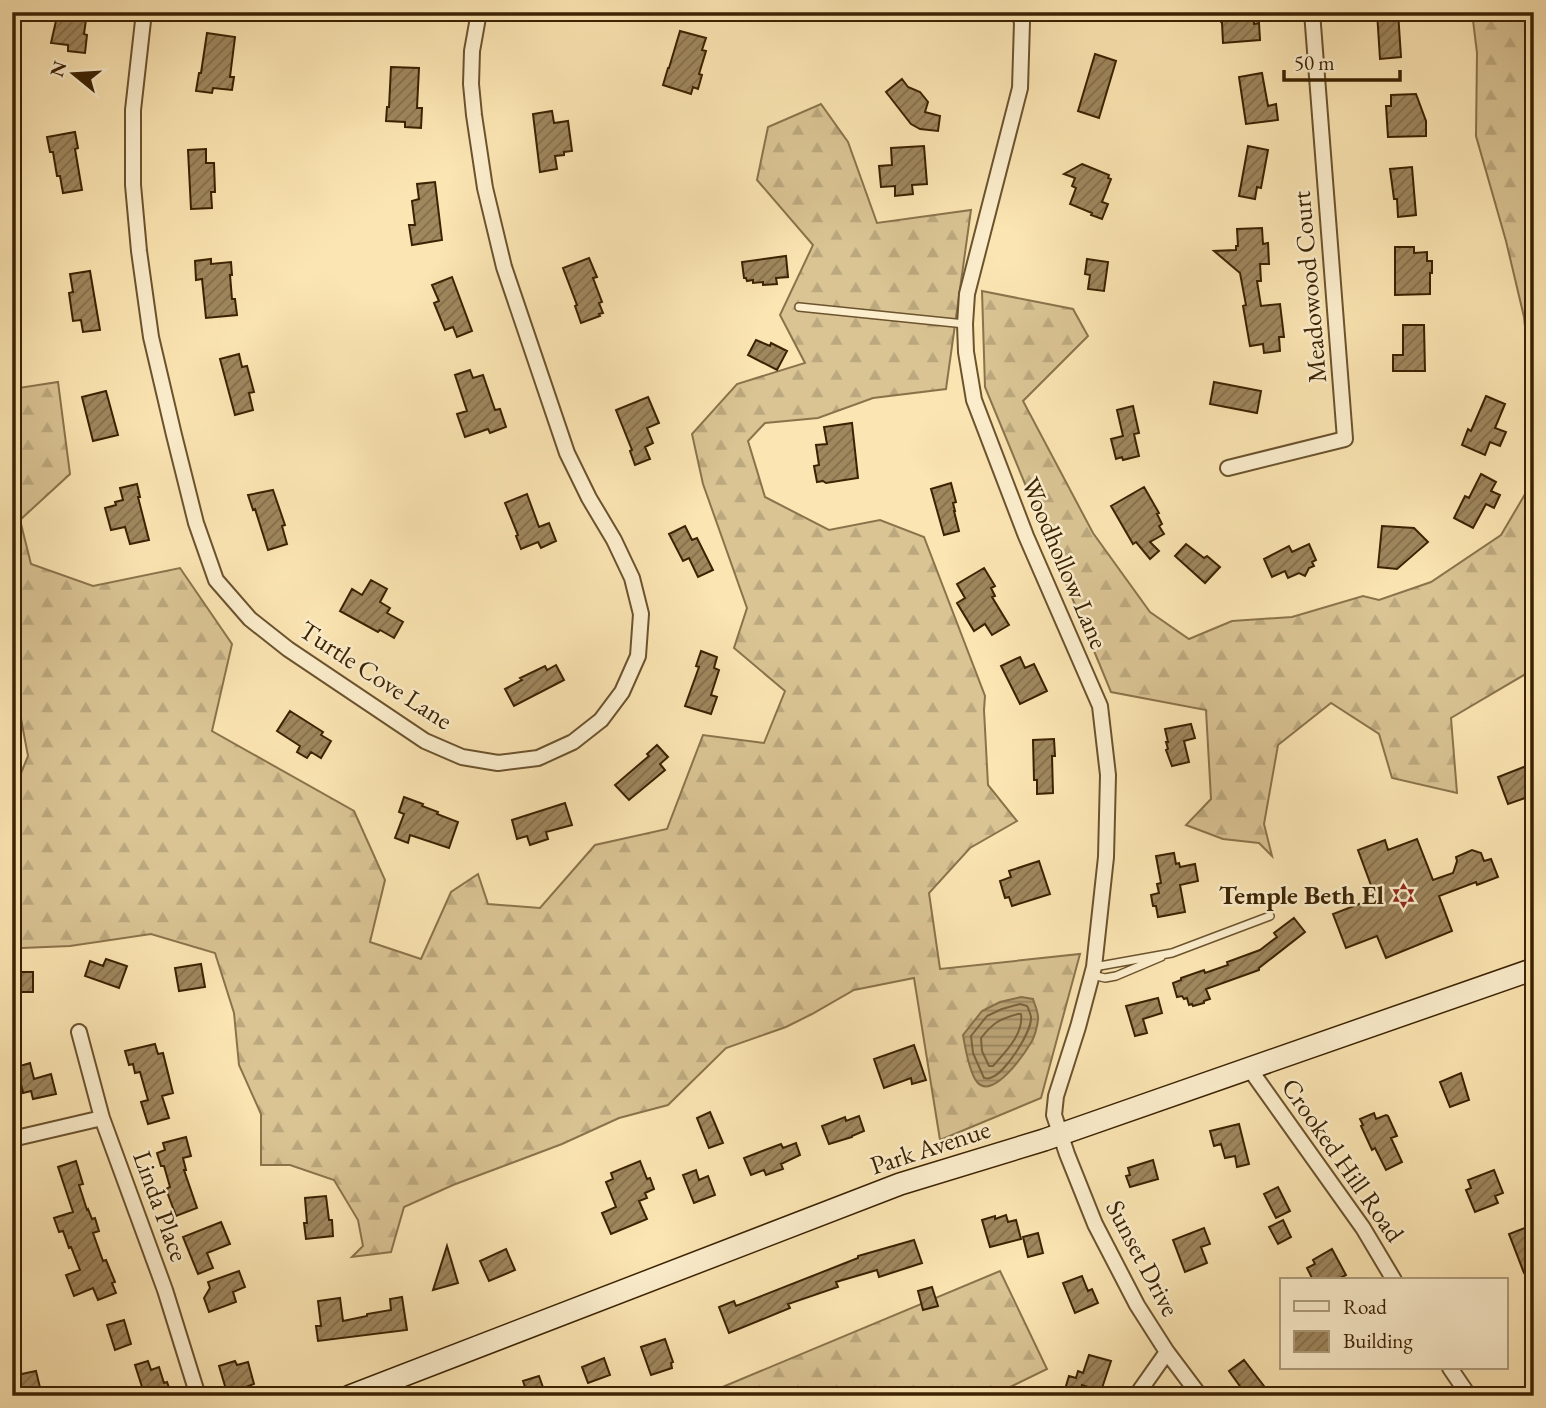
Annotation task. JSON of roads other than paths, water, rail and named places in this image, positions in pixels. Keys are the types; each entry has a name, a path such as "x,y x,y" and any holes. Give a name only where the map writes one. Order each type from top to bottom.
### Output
{"main road":[{"name":"Park Avenue","path":"350,1396 900,1184 1060,1134 1534,969"}],"street":[{"name":"Turtle Cove Lane","path":"144,12 132,110 133,185 139,251 151,337 171,423 196,523 216,580 250,619 288,649 425,741 462,757 498,763 538,758 573,742 601,720 622,692 638,656 641,614 632,578 567,453 504,267 485,188 471,84 472,51 480,12"},
{"name":"Woodhollow Lane","path":"1018,12 1022,22 1020,88 967,294 966,352 974,400 1026,536 1100,706 1108,775 1106,857 1093,971 1079,1027 1056,1096 1054,1115 1060,1134"},
{"name":"Meadowood Court","path":"1228,468 1345,439 1311,12"},
{"name":"Linda Place","path":"79,1032 102,1118 165,1290 198,1396"},
{"name":"Crooked Hill Road","path":"1249,1068 1349,1207 1393,1278"},
{"path":"12,1139 102,1118"},
{"name":"Sunset Drive","path":"1060,1134 1095,1224 1137,1305 1200,1396"},
{"path":"1136,1396 1167,1352"},
{"path":"1451,1370 1469,1396"}],"lane":[{"path":"799,307 965,324"},
{"path":"1093,971 1105,978 1116,976 1270,916"},
{"path":"1093,971 1172,953"}],"water":[{"path":"1021,997 1033,999 1037,1010 1038,1020 1033,1039 1000,1081 984,1086 977,1082 972,1072 963,1035 982,1011 1000,1002"}],"place":[{"name":"Temple Beth El","path":"1404,895"}]}
